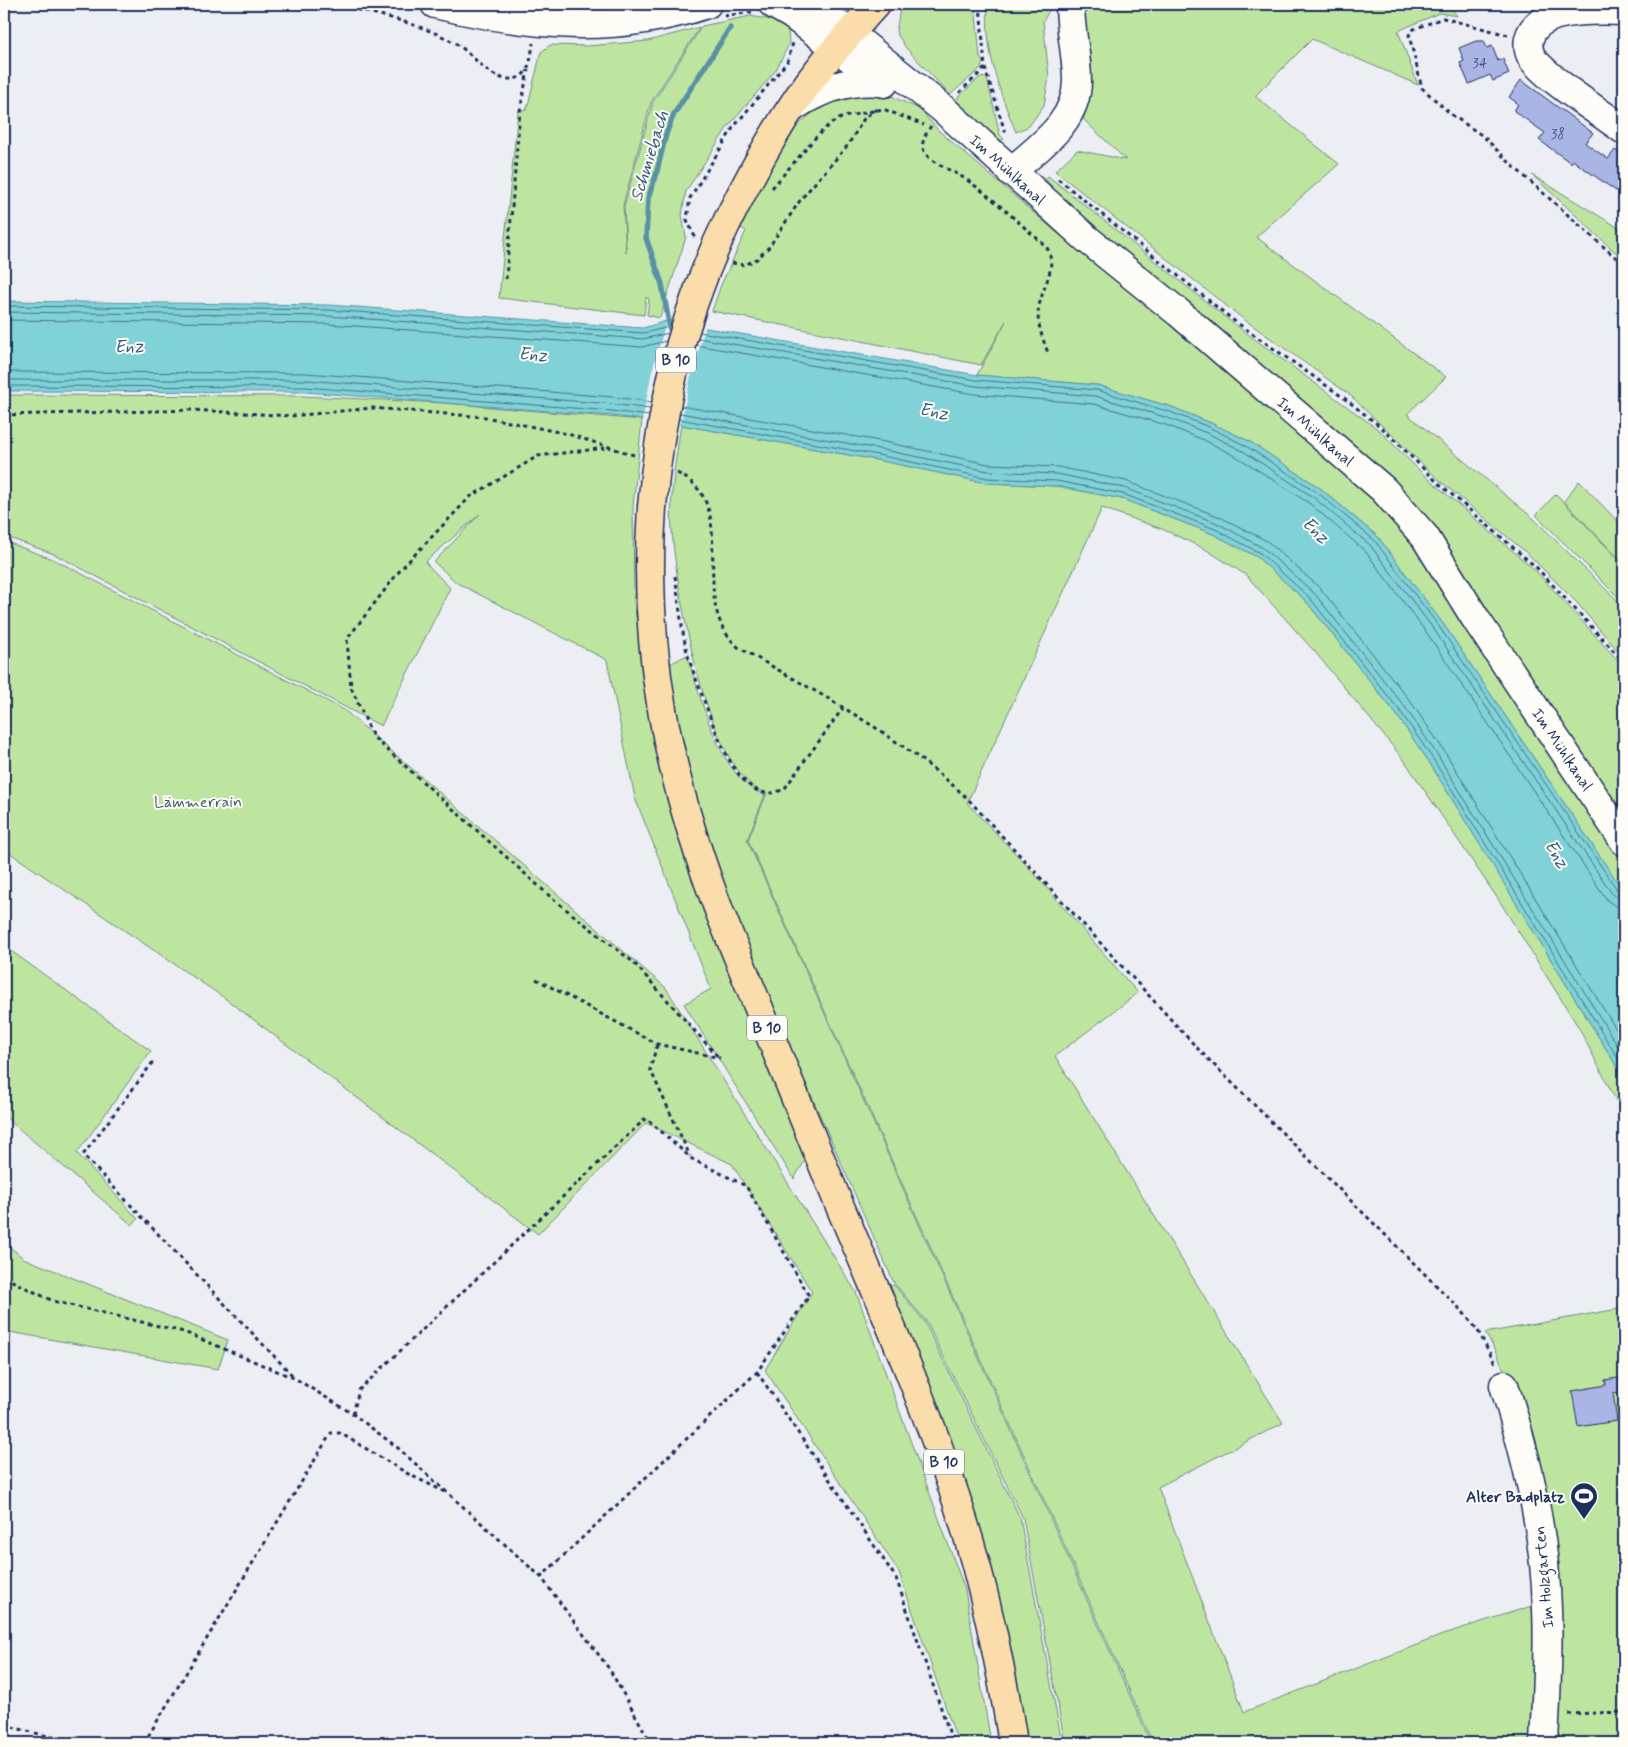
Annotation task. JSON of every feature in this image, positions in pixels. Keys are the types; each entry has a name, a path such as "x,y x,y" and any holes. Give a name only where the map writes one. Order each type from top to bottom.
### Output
{"main road":[{"name":"B 10","path":"876,4 843,41 793,107 759,162 728,220 702,279 676,360 658,444 652,507 650,574 656,670 670,758 701,862 720,913 906,1362 962,1514 985,1599 1013,1743"}],"street":[{"path":"435,4 497,17 569,25 612,24 703,4"},
{"path":"773,4 843,41"},
{"path":"813,4 843,41"},
{"path":"1020,164 1066,121 1073,102 1077,82 1070,4"},
{"path":"1624,10 1552,16 1537,25 1529,40 1530,55 1536,63 1624,130"},
{"name":"Im Mühlkanal","path":"843,41 881,82 1020,164 1087,239 1179,313 1384,490 1425,537 1477,621 1624,841"},
{"name":"Im Mühlkanal","path":"843,41 933,111"},
{"path":"793,107 805,98 834,86 852,82 881,82"},
{"name":"Im Holzgarten","path":"1504,1385 1526,1458 1541,1540 1547,1608 1544,1743"}],"path":[{"path":"334,4 392,20 442,37 463,49 499,77 518,78 528,68"},
{"path":"980,4 986,68 1004,131 1013,143 1020,164 1233,320 1344,398 1380,427 1435,480 1537,568 1624,662"},
{"path":"1529,40 1443,18 1414,29 1409,35 1422,88 1452,115 1483,136 1513,166 1624,265"},
{"path":"506,278 520,111 535,34"},
{"path":"986,68 933,111 923,148 928,157 960,176 980,191 1046,246 1050,253 1051,268 1039,302 1038,316 1049,355"},
{"path":"766,195 816,137 830,124 843,116 883,109 899,114 933,111"},
{"path":"4,415 192,410 292,416 372,408 485,417 568,434 644,459"},
{"path":"536,979 657,1044 720,1058 633,962 553,899 373,737 351,688 347,639 401,569 470,497 538,456 606,448"},
{"path":"670,470 694,483 708,504 712,524 714,606 725,634 738,647 843,708 921,758 993,824 1200,1051 1462,1310 1490,1351 1504,1385"},
{"path":"673,569 687,653 716,732 734,768 745,782 764,794 774,794 785,788 843,708"},
{"path":"657,1044 650,1069 692,1159"},
{"path":"154,1062 83,1155 296,1379"},
{"path":"353,1414 359,1390 646,1118 692,1159 746,1186 809,1296 757,1372 540,1577"},
{"path":"4,1277 53,1301 184,1332 296,1379 353,1414 398,1448 540,1577 610,1670 651,1743"},
{"path":"757,1372 896,1578 953,1743"},
{"path":"144,1743 330,1433 340,1433 410,1475 450,1494"},
{"path":"1545,1715 1624,1712"},
{"path":"4,1725 75,1743"}],"green space":[{"path":"901,4 975,4 980,57 983,62 981,68 950,95 906,48 896,32"},
{"path":"988,4 1053,4 1043,21 1049,77 1044,105 1029,126 1016,132 994,70 988,37"},
{"path":"1078,4 1449,4 1457,16 1439,13 1398,31 1418,85 1312,39 1255,96 1339,164 1256,237 1446,377 1407,414 1533,518 1624,607 1624,658 1577,603 1528,554 1439,480 1350,395 1242,318 1055,171 1077,150 1126,160 1083,119 1088,105 1092,76 1089,47"},
{"path":"750,16 778,21 788,29 789,44 776,70 727,128 686,191 682,215 686,237 660,318 647,315 649,299 646,297 644,315 499,298 518,111 527,109 541,52 550,45 587,46 648,41 700,27 651,102 623,205 626,252 624,206 653,102 702,26"},
{"path":"980,77 987,78 1000,135 1004,139 1002,141 991,135 955,100"},
{"path":"860,93 889,95 919,109 939,131 1055,231 1168,322 1373,500 1413,546 1624,861 1624,892 1444,625 1378,537 1320,488 1249,441 1172,407 1097,385 977,375 1006,321 981,365 712,311 721,285 746,231 738,226 789,136 804,120 820,108"},
{"path":"1532,175 1624,231 1624,260"},
{"path":"1048,176 1234,324 1379,430 1422,473 1536,571 1624,667 1624,820 1436,537 1062,198 1045,179"},
{"path":"4,395 303,396 444,403 642,420 633,506 634,602 659,771 736,981 808,1155 794,1179 684,1004 711,989 635,798 607,660 457,583 434,562 480,514 425,562 450,588 381,726 54,554 4,536"},
{"path":"681,425 877,460 986,483 1056,486 1122,499 1213,534 1257,557 1305,600 1396,714 1429,762 1624,1078 1624,1116 1579,1028 1500,902 1404,760 1315,652 1246,575 1205,549 1162,529 1102,508 967,803 1033,872 1138,993 1055,1056 1283,1423 1158,1487 1244,1712 1453,1631 1541,1603 1540,1707 1551,1707 1552,1633 1548,1560 1538,1488 1513,1395 1501,1363 1485,1333 1624,1308 1624,1743 1153,1743 748,840 767,793 746,780 727,754 712,718 699,677 680,593 672,531 671,504"},
{"path":"1579,481 1624,528 1624,564 1564,501"},
{"path":"1556,494 1624,565 1624,603 1536,515"},
{"name":"Lämmerrain","path":"4,541 55,560 344,710 666,988 856,1292 965,1590 991,1743 958,1743 899,1572 765,1370 812,1292 732,1164 646,1123 538,1234 226,999 4,849"},
{"path":"687,655 705,713 723,754 735,772 749,786 765,795 747,840 1151,1743 1065,1743 1023,1518 926,1321 894,1283 753,963 701,824 684,772 666,666"},
{"path":"4,946 151,1051 77,1153 138,1219 132,1225 4,1116"},
{"path":"4,1242 23,1258 228,1340 218,1369 4,1331"},
{"path":"894,1285 924,1321 1020,1518 1062,1743 1026,1743 888,1286"}],"water":[{"name":"Enz","path":"4,301 329,305 643,328 666,321 977,375 1097,385 1172,407 1249,441 1320,488 1378,537 1444,625 1624,892 1624,1078 1429,762 1396,714 1305,600 1257,557 1213,534 1122,499 1056,486 986,483 877,460 681,425 612,416 305,392 4,391"}],"pier":[{"path":"667,319 706,325 690,380 680,427 642,422 652,371"}],"building":[{"path":"1476,41 1484,41 1487,48 1492,46 1498,61 1503,59 1509,74 1493,81 1490,75 1469,84 1460,63 1464,61 1459,48"},
{"path":"1521,80 1593,133 1585,143 1608,159 1615,150 1624,156 1624,180 1616,191 1573,160 1571,163 1539,140 1545,133 1514,111 1518,104 1509,97"},
{"path":"1624,1377 1624,1391 1613,1393 1617,1421 1578,1427 1572,1391 1606,1385 1605,1380"}],"waterway":[{"name":"Schmiebach","path":"670,329 662,284 646,238 648,198 666,134 674,114 730,28"}],"place":[{"name":"Alter Badplatz","path":"1584,1520"}]}
